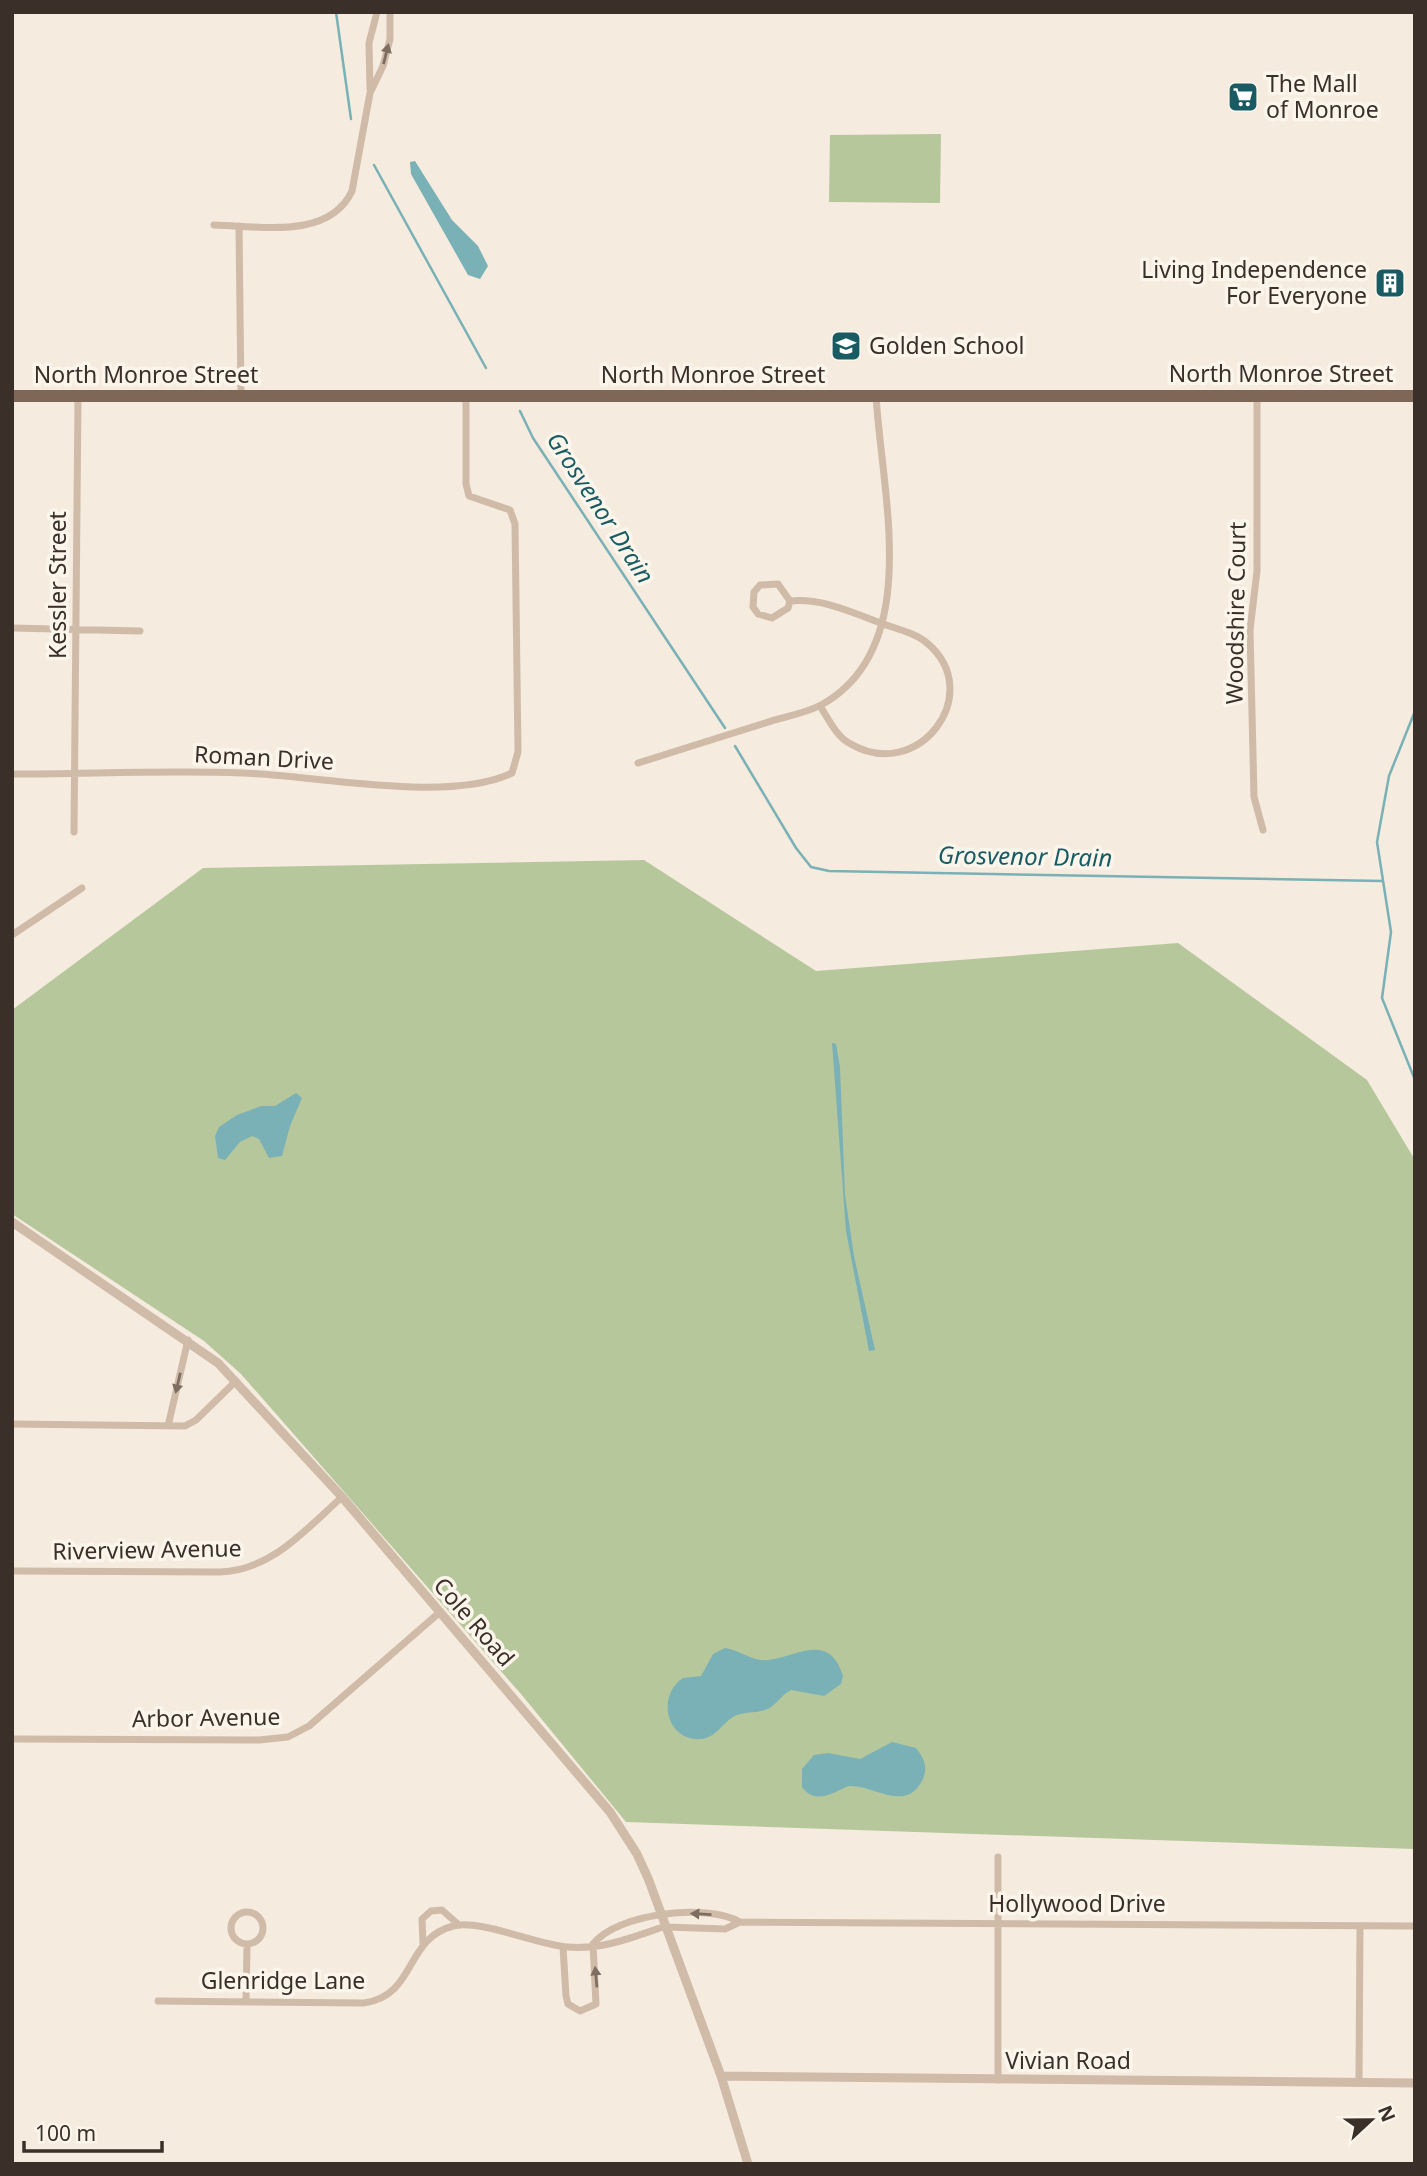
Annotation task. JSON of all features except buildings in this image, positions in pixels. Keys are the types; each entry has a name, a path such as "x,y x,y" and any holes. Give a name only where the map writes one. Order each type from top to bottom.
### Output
{"main road":[{"name":"North Monroe Street","path":"12,397 1415,396"}],"street":[{"path":"214,225 304,225 322,222 338,213 352,191 370,93 369,43 377,12"},
{"path":"370,93 383,66 390,39 390,12"},
{"path":"239,226 241,396"},
{"path":"638,763 820,706 862,669 884,624 888,577 887,494 879,450 876,395"},
{"name":"Woodshire Court","path":"1257,396 1257,571 1250,630 1254,797 1263,830"},
{"name":"Kessler Street","path":"74,832 78,397"},
{"name":"Roman Drive","path":"12,774 239,773 383,785 457,786 488,782 512,773 518,752 515,523 510,510 469,496 466,484 466,397"},
{"path":"769,582 779,584 790,601 788,608 772,618 758,614 752,599 760,585 769,582"},
{"path":"790,601 809,599 827,603 926,642 942,663 949,692 944,719 935,732 910,750 888,754 867,751 847,743 820,706"},
{"path":"12,628 140,631"},
{"path":"12,935 82,888"},
{"name":"Cole Road","path":"12,1222 188,1340 236,1381 342,1497 611,1812 637,1854 661,1912 721,2076 748,2164"},
{"path":"168,1426 188,1340"},
{"path":"12,1424 185,1426 196,1420 236,1381"},
{"name":"Riverview Avenue","path":"12,1571 220,1572 249,1569 282,1550 342,1497"},
{"name":"Arbor Avenue","path":"12,1739 259,1740 288,1737 309,1726 440,1612"},
{"path":"998,1857 998,2080"},
{"name":"Glenridge Lane","path":"158,2001 364,2003 380,1999 400,1985 423,1944 422,1919 430,1911 442,1910 459,1925 563,1947 593,1944 605,1947 666,1926"},
{"path":"250,1912 259,1917 264,1929 259,1939 247,1945 235,1939 231,1926 240,1914 250,1912"},
{"name":"Hollywood Drive","path":"661,1912 728,1915 740,1922"},
{"name":"Glenridge Lane","path":"593,1944 600,1935 661,1912"},
{"name":"Hollywood Drive","path":"666,1926 725,1929 740,1922 1415,1926"},
{"path":"423,1944 441,1930 459,1925"},
{"path":"1359,2082 1360,1926"},
{"path":"563,1947 568,2004 580,2011 596,2004 593,1944"},
{"path":"246,2002 247,1945"},
{"name":"Vivian Road","path":"721,2076 1415,2082"}],"green space":[{"path":"941,134 940,203 829,202 830,135"},
{"path":"644,860 816,971 1178,943 1367,1080 1415,1160 1415,1849 626,1822 521,1694 241,1374 204,1341 12,1214 12,1010 203,868"}],"water":[{"path":"415,161 452,220 478,246 488,266 480,279 468,275 411,174 410,162"},
{"path":"832,1043 836,1044 840,1067 845,1195 854,1256 875,1350 869,1351 846,1231"},
{"path":"296,1093 302,1098 290,1126 282,1156 269,1158 259,1139 252,1136 240,1142 225,1160 218,1158 215,1136 219,1127 237,1115 261,1106 275,1106"},
{"path":"725,1648 762,1660 821,1650 837,1662 843,1676 841,1684 824,1696 791,1690 769,1708 733,1717 707,1738 690,1738 673,1726 668,1706 670,1696 683,1678 701,1676 713,1654"},
{"path":"892,1742 916,1748 924,1763 923,1779 908,1795 889,1795 849,1786 819,1797 807,1793 802,1787 802,1769 814,1755 828,1753 860,1759"}],"waterway":[{"name":"Grosvenor Drain","path":"336,12 351,119"},
{"name":"Grosvenor Drain","path":"374,165 486,368"},
{"name":"Grosvenor Drain","path":"520,411 533,438 725,728"},
{"path":"1415,711 1389,776 1377,842 1391,932 1382,998 1415,1080"},
{"name":"Grosvenor Drain","path":"735,746 796,848 811,867 829,871 1382,881"}],"place":[{"name":"The Mall of Monroe","path":"1243,97"},
{"name":"Living Independence For Everyone","path":"1390,283"},
{"name":"Golden School","path":"846,346"}]}
